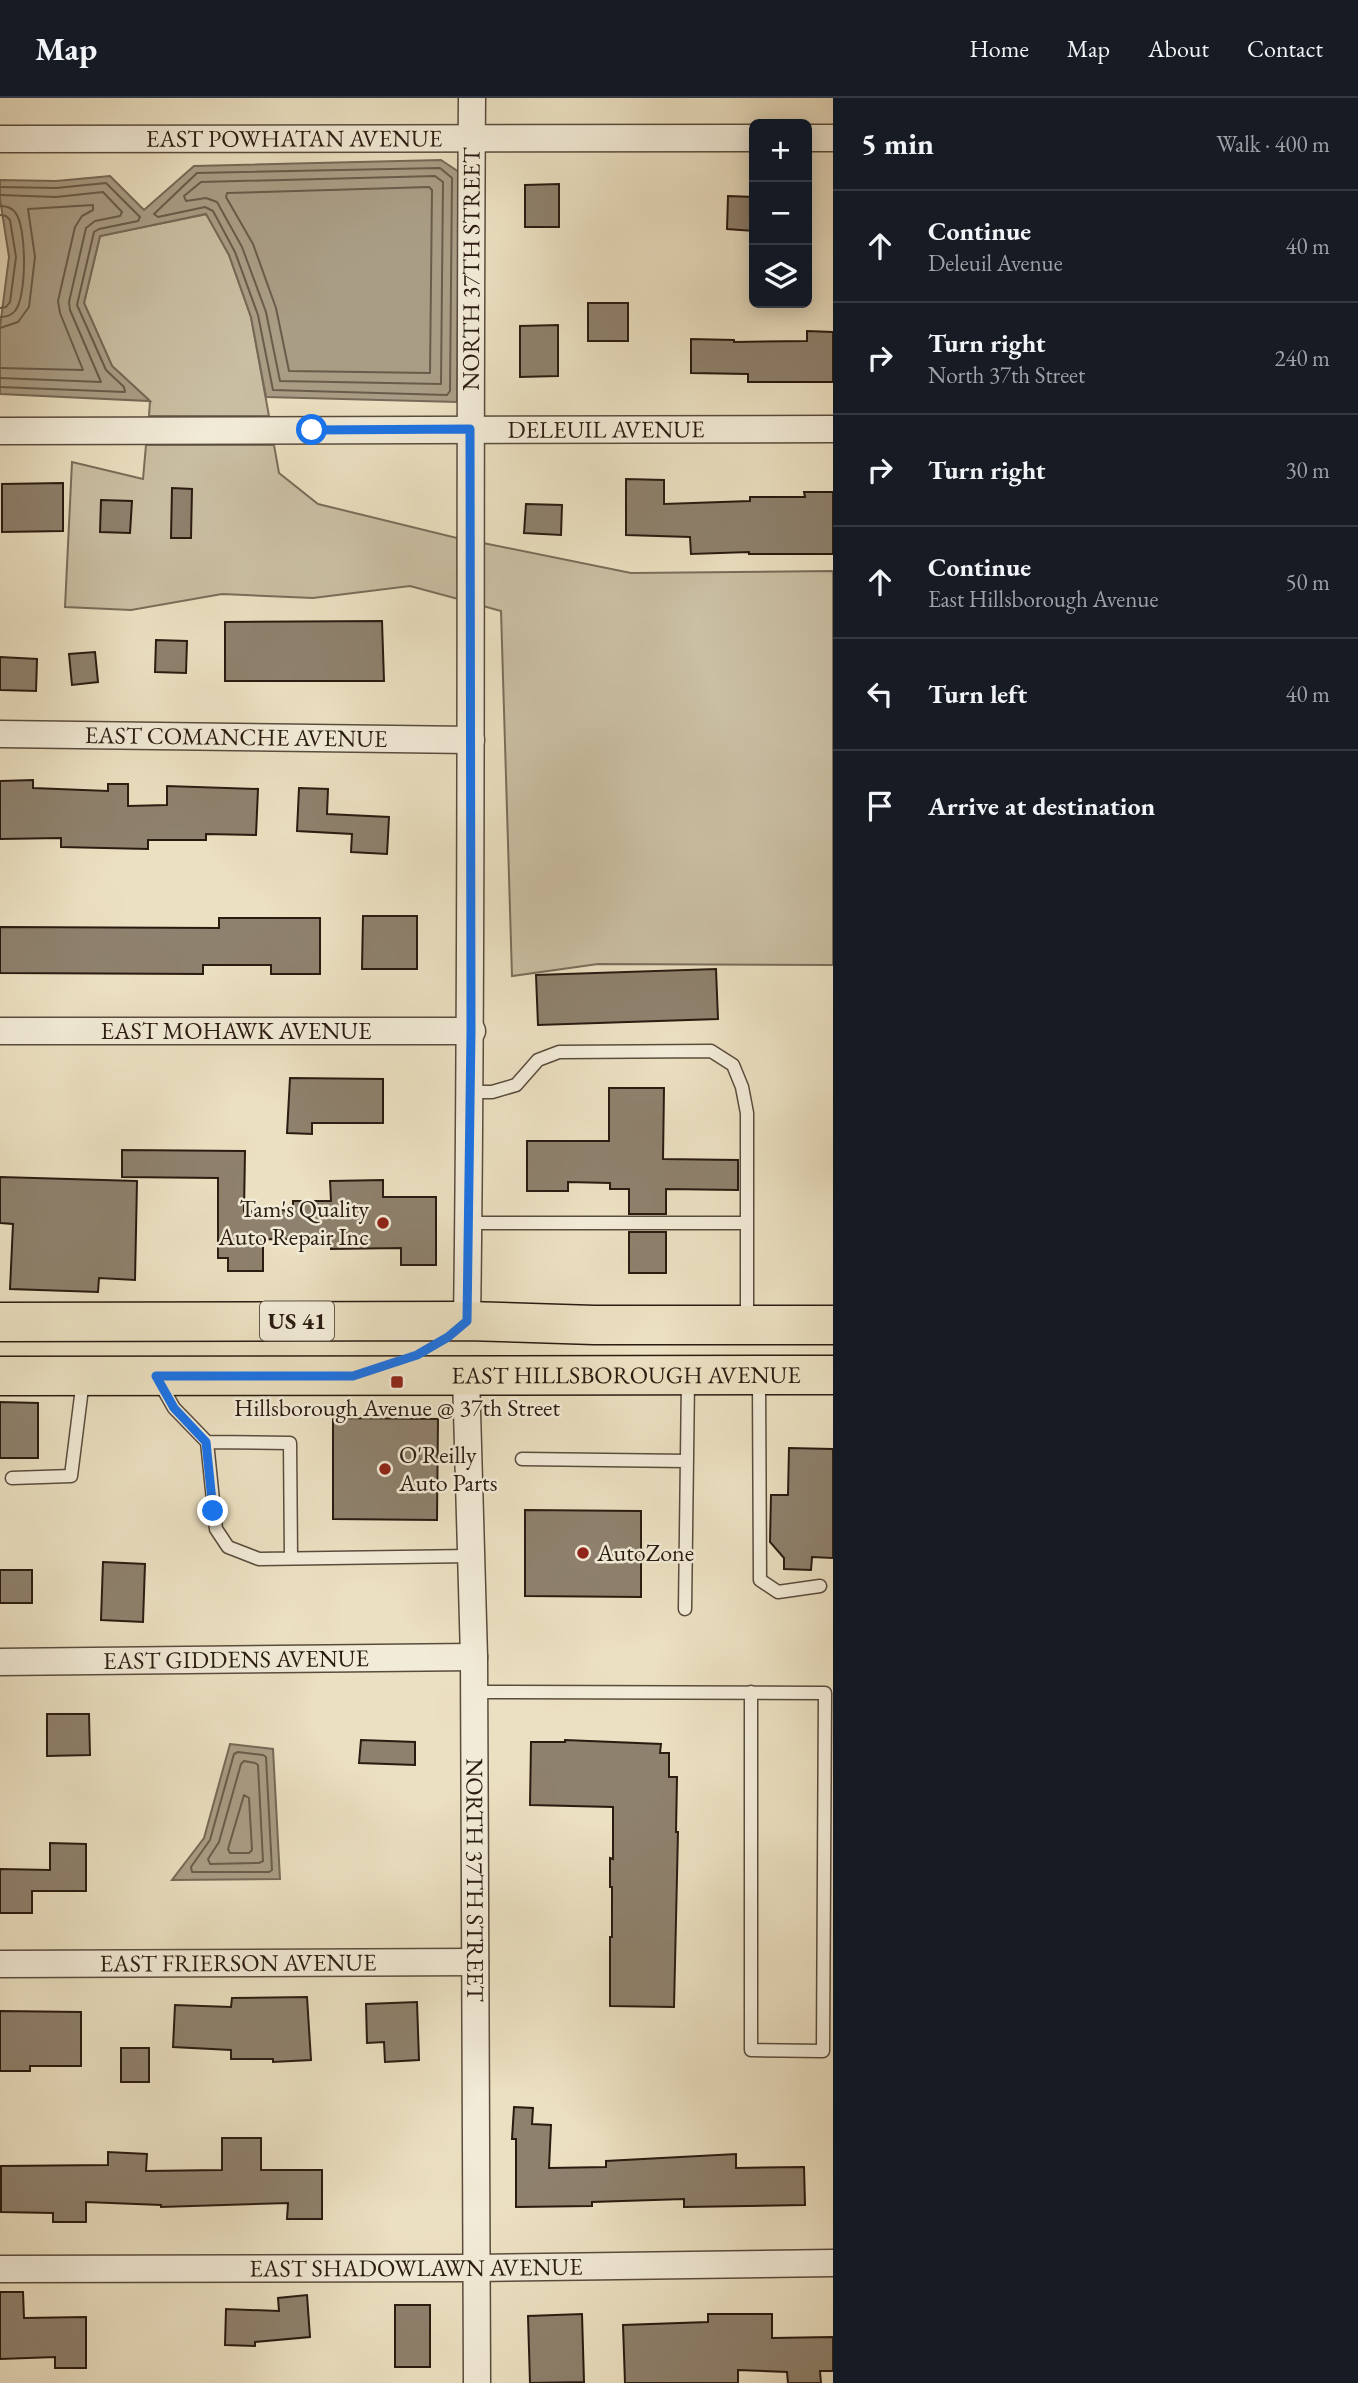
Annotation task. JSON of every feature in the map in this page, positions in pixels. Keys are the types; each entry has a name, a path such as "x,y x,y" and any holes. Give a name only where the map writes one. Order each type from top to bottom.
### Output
{"main road":[{"name":"US 41","path":"0,1322 467,1321 594,1325 833,1325"},
{"path":"353,1376 417,1355 448,1337 467,1321"},
{"path":"466,1376 502,1354 517,1349 564,1345 594,1325"},
{"name":"EAST HILLSBOROUGH AVENUE","path":"0,1376 833,1375"}],"street":[{"name":"NORTH 37TH STREET","path":"467,1321 471,1092 472,98"},
{"name":"EAST POWHATAN AVENUE","path":"0,139 749,138"},
{"path":"812,138 833,138"},
{"name":"DELEUIL AVENUE","path":"0,431 833,429"},
{"name":"EAST COMANCHE AVENUE","path":"0,734 471,740"},
{"name":"EAST MOHAWK AVENUE","path":"0,1031 471,1031"},
{"name":"NORTH 37TH STREET","path":"466,1376 474,1657 477,2383"},
{"name":"EAST GIDDENS AVENUE","path":"0,1662 474,1657"},
{"name":"EAST FRIERSON AVENUE","path":"0,1964 475,1962"},
{"name":"EAST SHADOWLAWN AVENUE","path":"0,2269 476,2268 833,2263"}],"lane":[{"path":"471,1092 492,1092 516,1085 538,1060 559,1052 711,1051 733,1065 742,1087 747,1113 747,1324"},
{"path":"469,1223 747,1223"},
{"path":"12,1478 71,1476 83,1376"},
{"path":"156,1376 174,1408 206,1442 216,1529 228,1548 260,1559 471,1556"},
{"path":"685,1609 688,1376"},
{"path":"759,1376 760,1580 778,1592 820,1586"},
{"path":"206,1442 290,1443 291,1558"},
{"path":"522,1459 687,1461"},
{"path":"474,1692 751,1692 829,1693 828,2050 751,2050 751,1692"}],"shaded area":[{"path":"207,214 229,255 251,317 269,416 149,416 150,401 112,366 84,303 100,236"},
{"path":"146,445 274,445 279,473 318,504 457,538 458,599 410,586 313,598 222,594 131,610 65,607 72,462 143,479"},
{"path":"483,543 631,573 833,571 833,965 598,964 512,976 501,611 483,606"}],"water":[{"path":"441,160 459,172 457,402 266,397 251,317 229,255 206,214 100,236 84,303 112,366 150,401 0,394 0,327 9,257 0,199 0,180 56,181 110,176 144,210 194,166"},
{"path":"230,1744 273,1749 280,1879 172,1880 204,1838"}],"building":[{"path":"559,184 559,227 525,227 525,185"},
{"path":"728,196 749,197 749,231 727,229"},
{"path":"588,303 628,303 628,341 588,341"},
{"path":"558,325 558,376 520,377 520,326"},
{"path":"807,331 833,332 833,382 748,382 748,374 691,373 691,339 734,342 807,341"},
{"path":"626,479 664,480 664,504 750,501 750,497 805,497 804,492 833,492 833,554 691,554 690,537 626,535"},
{"path":"63,483 63,531 2,532 2,484"},
{"path":"172,488 192,489 191,538 171,538"},
{"path":"101,500 132,501 130,533 100,532"},
{"path":"526,504 562,505 561,535 524,533"},
{"path":"382,621 384,681 225,681 225,622"},
{"path":"156,640 187,641 186,673 155,672"},
{"path":"95,652 98,682 72,685 69,654"},
{"path":"0,657 37,659 36,691 0,690"},
{"path":"33,780 33,788 108,791 108,784 128,784 128,806 167,805 167,786 258,789 256,835 206,834 206,840 148,840 148,849 61,847 61,838 0,839 0,781"},
{"path":"299,788 328,789 327,814 389,817 387,854 351,852 352,834 297,831"},
{"path":"363,916 417,916 417,969 362,969"},
{"path":"219,918 320,918 320,974 271,974 271,965 203,965 203,974 0,973 0,927 219,928"},
{"path":"716,969 718,1019 538,1025 536,975"},
{"path":"290,1078 383,1079 383,1123 312,1123 312,1134 287,1133"},
{"path":"609,1088 664,1088 663,1159 738,1160 738,1190 666,1189 666,1214 629,1214 629,1189 610,1189 610,1183 568,1182 568,1191 527,1191 527,1141 609,1141"},
{"path":"122,1150 245,1151 244,1211 293,1210 293,1201 331,1201 330,1181 383,1180 383,1197 436,1197 436,1265 401,1265 401,1248 331,1249 331,1240 263,1239 263,1271 228,1271 228,1258 218,1258 218,1178 122,1177"},
{"path":"0,1177 137,1181 135,1280 99,1278 98,1292 10,1289 13,1224 0,1223"},
{"path":"629,1232 666,1232 666,1273 629,1273"},
{"path":"0,1402 38,1403 38,1458 0,1458"},
{"name":"O'Reilly Auto Parts","path":"333,1418 438,1419 437,1520 333,1519"},
{"path":"789,1448 833,1449 833,1558 812,1557 811,1570 784,1569 784,1558 770,1542 771,1495 788,1495"},
{"name":"AutoZone","path":"525,1510 641,1511 641,1597 525,1596"},
{"path":"103,1562 145,1564 143,1622 101,1620"},
{"path":"0,1570 32,1570 32,1603 0,1603"},
{"path":"47,1714 89,1714 90,1755 47,1756"},
{"path":"361,1740 415,1742 415,1765 359,1763"},
{"path":"565,1740 661,1744 660,1753 669,1753 669,1777 677,1777 674,2007 610,2006 610,1858 613,1859 613,1807 530,1805 531,1742"},
{"path":"50,1843 86,1844 86,1891 32,1891 32,1913 0,1913 0,1869 50,1870"},
{"path":"307,1997 311,2060 273,2062 273,2059 231,2059 231,2050 173,2047 175,2005 231,2007 232,1998"},
{"path":"417,2002 419,2060 385,2062 384,2042 367,2043 366,2004"},
{"path":"0,2011 81,2012 81,2066 30,2066 30,2071 0,2071"},
{"path":"121,2048 149,2048 149,2082 121,2082"},
{"path":"514,2107 533,2108 532,2124 551,2125 549,2168 606,2167 606,2161 736,2154 736,2168 804,2167 805,2205 684,2207 684,2199 592,2202 592,2206 516,2207 516,2139 512,2139"},
{"path":"222,2138 261,2138 261,2170 322,2170 322,2219 287,2219 288,2203 161,2207 86,2202 86,2222 53,2222 53,2213 1,2212 1,2166 108,2165 108,2152 147,2154 146,2171 222,2170"},
{"path":"0,2292 23,2292 24,2318 86,2317 86,2368 55,2368 55,2357 0,2359"},
{"path":"307,2295 310,2337 255,2342 255,2346 225,2345 226,2309 279,2311 278,2298"},
{"path":"395,2305 430,2305 430,2367 395,2367"},
{"path":"582,2314 584,2382 530,2383 528,2316"},
{"path":"708,2314 772,2314 772,2338 833,2337 833,2371 820,2371 821,2383 788,2383 787,2372 738,2370 738,2383 625,2383 623,2325 708,2322"}],"place":[{"name":"Tam's Quality Auto Repair Inc","path":"383,1223"},
{"name":"Hillsborough Avenue @ 37th Street","path":"397,1382"},
{"name":"O'Reilly Auto Parts","path":"385,1469"},
{"name":"AutoZone","path":"583,1553"}],"route":[{"path":"213,1511 206,1442 174,1408 156,1376 353,1376 417,1355 448,1337 467,1321 471,1031 470,429 312,430"}]}
